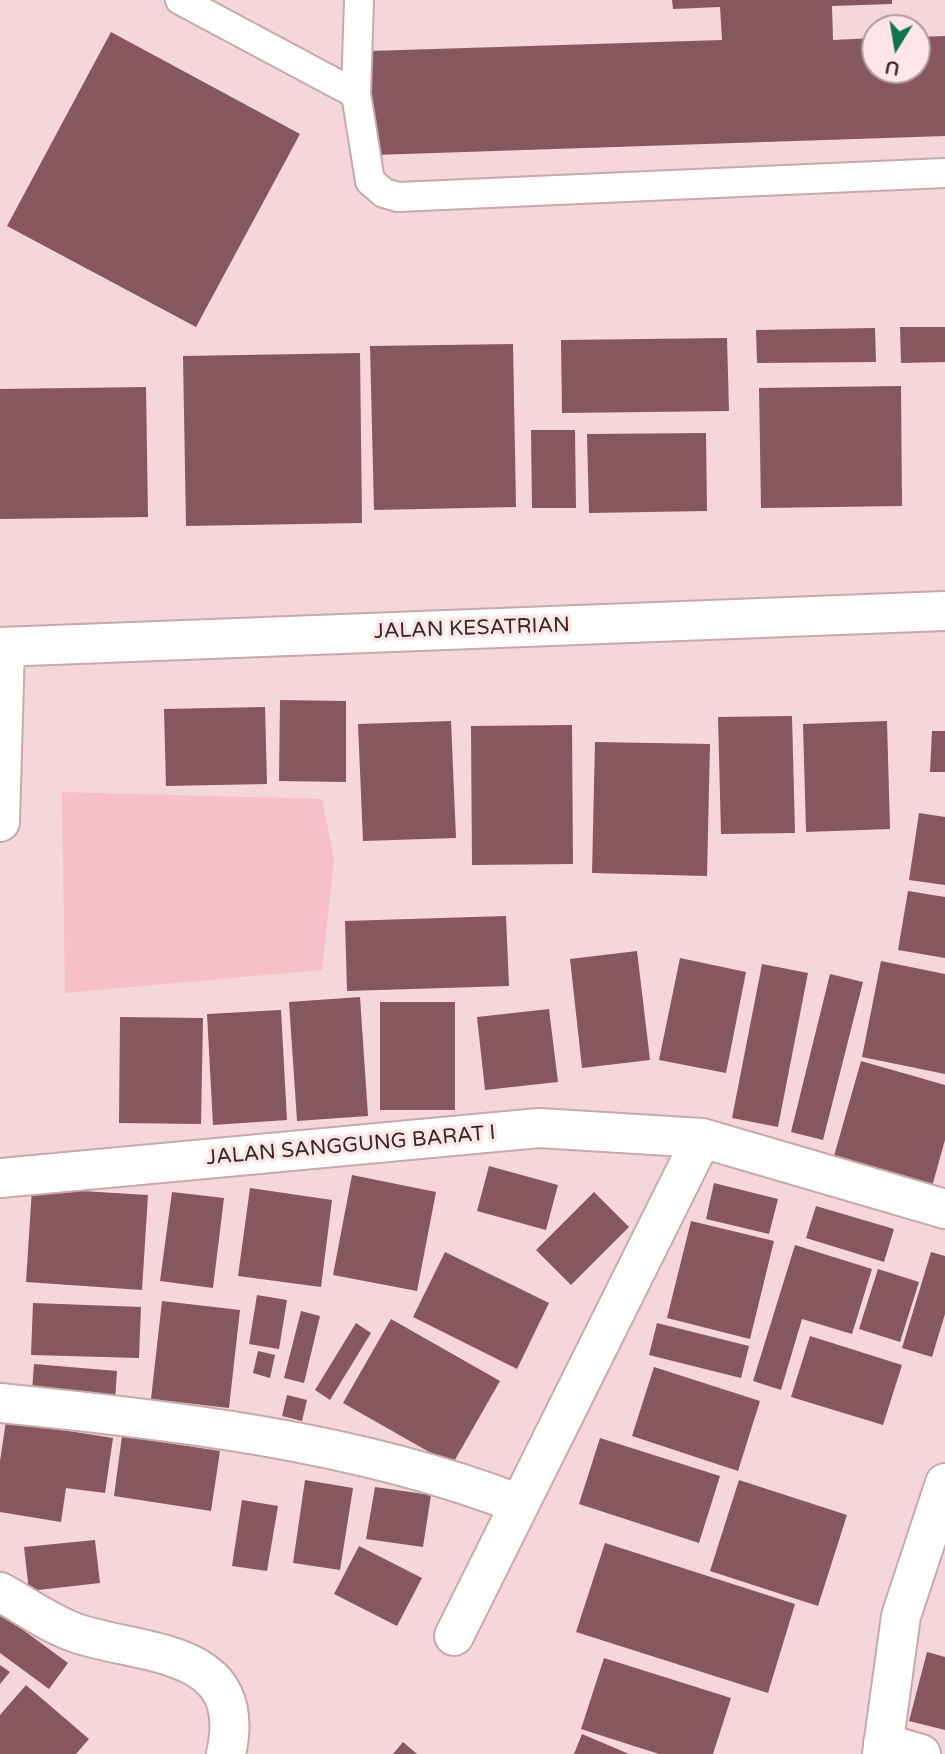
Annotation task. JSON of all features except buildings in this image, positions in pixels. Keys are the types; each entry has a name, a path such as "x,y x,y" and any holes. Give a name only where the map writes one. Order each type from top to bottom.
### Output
{"street":[{"name":"JALAN KESATRIAN","path":"3,647 945,611"},
{"path":"0,822 3,647"},
{"name":"JALAN SANGGUNG BARAT I","path":"0,1178 539,1128 702,1138 945,1209"},
{"path":"454,1636 702,1138"},
{"path":"0,1403 122,1416 330,1447 477,1488 519,1504"},
{"path":"921,1754 883,1749 901,1616 945,1483"},
{"path":"0,1592 73,1632 169,1653 206,1673 223,1696 229,1720 226,1754"}],"lane":[{"path":"180,0 356,94"},
{"path":"359,0 356,94 370,181 384,192 398,197 945,173"}],"shaded area":[{"path":"62,792 322,799 334,859 322,970 65,993"}]}
